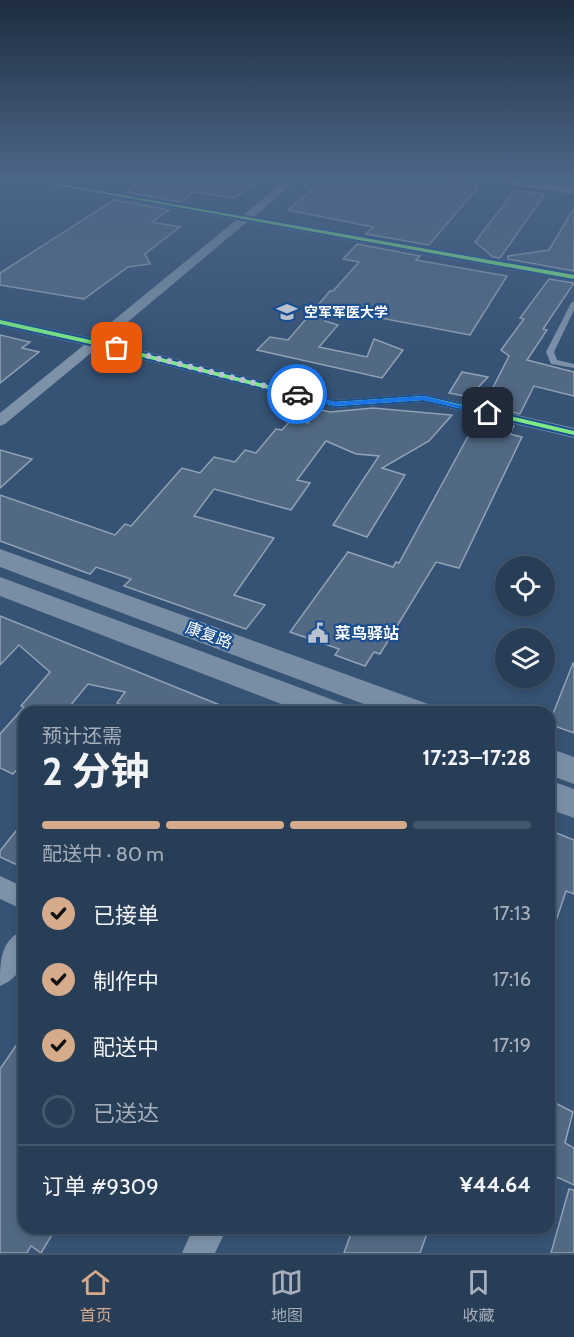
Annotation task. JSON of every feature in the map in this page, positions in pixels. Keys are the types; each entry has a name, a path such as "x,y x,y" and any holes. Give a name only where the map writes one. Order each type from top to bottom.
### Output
{"main road":[{"name":"康复路","path":"0,557 401,706"},
{"name":"康复路","path":"0,586 317,706"},
{"path":"555,763 574,771"},
{"path":"555,796 574,804"}],"street":[{"path":"0,421 222,236"},
{"path":"343,236 574,277"},
{"path":"0,322 95,343 335,404 424,398 574,433"},
{"path":"0,887 18,896"},
{"path":"0,973 18,950"},
{"path":"198,1253 208,1234"}],"lane":[{"path":"574,303 550,352 554,362 574,366"}],"building":[{"path":"57,236 168,236 145,254 150,264 128,267 84,299 0,285 0,273"},
{"path":"380,236 436,236 429,245"},
{"path":"479,236 515,236 500,258 493,257 475,242"},
{"path":"557,236 574,236 574,271 508,259 508,256 549,250"},
{"path":"357,244 420,256 416,260 507,276 470,335 328,308 325,321 338,325 319,347 367,357 374,339 403,350 382,378 257,350 270,337 288,340 330,291 333,291 359,262 343,259"},
{"path":"549,279 574,283 543,329 547,330 527,360 574,372 574,396 534,386 520,414 484,405 509,356 501,350 524,319 520,318"},
{"path":"0,335 30,342 22,348 39,352 0,383"},
{"path":"462,372 488,377 469,397 449,393"},
{"path":"373,408 452,415 429,441 382,468 405,475 367,537 333,525 379,456 356,454 326,441 297,480 310,483 291,510 214,489 194,516 274,538 234,595 265,605 246,629 124,586 131,579 96,567 90,574 0,541 0,495 115,535 125,524 131,526 182,468 200,473 214,457 235,462 245,450 256,453 276,429 282,430 292,419 308,423 317,409 330,412"},
{"path":"478,418 514,426 510,434 522,437 459,568 436,562 380,654 374,652 365,666 335,655 339,649 290,632 348,552 393,567 396,562 399,563"},
{"path":"0,450 32,459 0,488"},
{"path":"0,616 222,706 121,706 117,703 125,692 88,684 70,706 21,706 50,672 19,645 0,665"},
{"path":"573,663 574,733 555,726 555,709"},
{"path":"18,714 18,768 13,774 0,768 0,734"},
{"path":"18,828 18,865 0,857 0,851"},
{"path":"555,832 574,840 574,894 566,891 555,924"},
{"path":"18,1043 18,1234 52,1234 41,1253 31,1246 27,1253 0,1253 0,1069"},
{"path":"555,1103 573,1112 565,1143 574,1148 574,1185 557,1177 555,1184"},
{"path":"569,1189 574,1190 574,1253 551,1253"},
{"path":"351,1234 427,1234 420,1253 344,1253"}],"cycle path":[{"path":"347,236 574,277"},
{"path":"0,322 95,343 335,404 424,398 574,433"}],"way so far":[{"path":"117,348 297,394"}],"place":[{"name":"空军军医大学","path":"287,312"},
{"name":"菜鸟驿站","path":"318,633"}],"route":[{"path":"297,394 335,404 424,398 488,413"}]}
